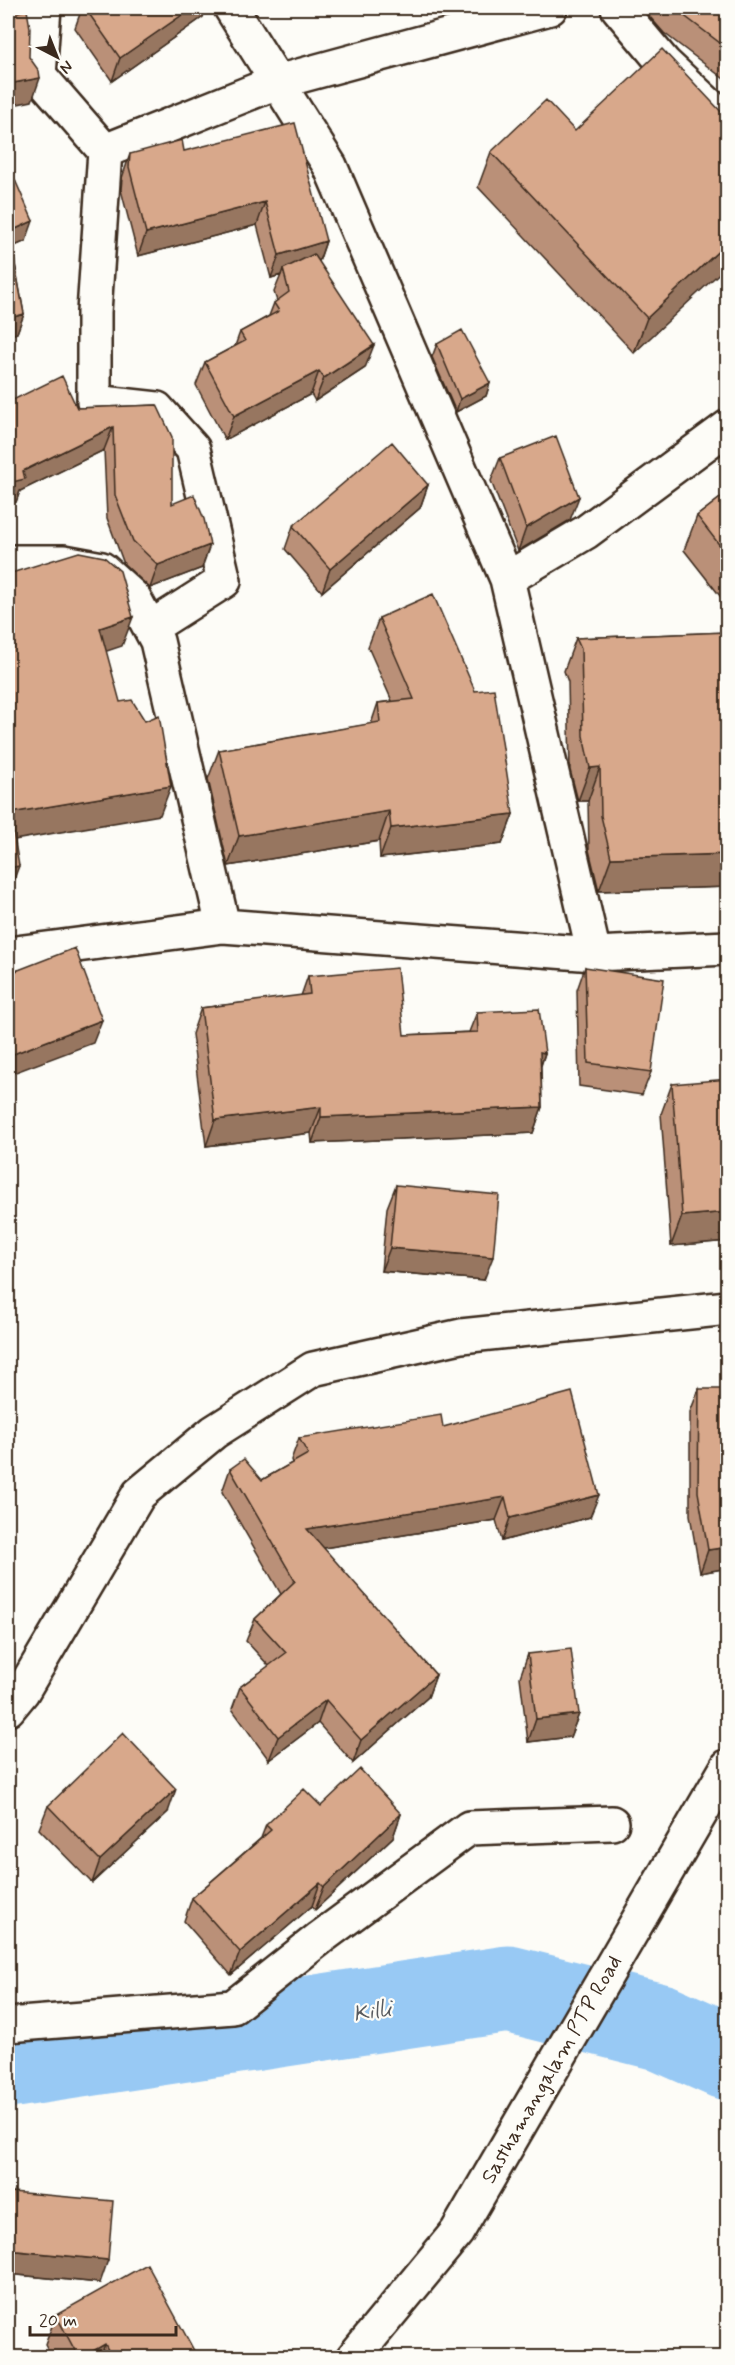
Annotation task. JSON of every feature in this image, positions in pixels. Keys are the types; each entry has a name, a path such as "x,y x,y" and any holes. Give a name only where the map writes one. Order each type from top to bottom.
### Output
{"street":[{"path":"231,8 330,166 507,579 594,954"},
{"path":"105,151 277,82 549,8"},
{"path":"618,8 664,63 728,123"},
{"path":"30,9 39,75 105,151 94,312 94,402 157,409 193,449 224,581 150,628"},
{"path":"507,579 586,532 728,427"},
{"path":"8,562 64,562 102,569 134,598 157,641 223,926"},
{"path":"8,954 223,926 594,954 728,948"},
{"path":"8,1709 22,1692 139,1494 214,1431 313,1370 461,1336 728,1308"},
{"path":"525,1329 728,1313"},
{"name":"Sasthamangalam PTP Road","path":"353,2358 457,2232 728,1766"},
{"path":"8,2025 233,2007 320,1938 470,1828 612,1823"}],"building":[{"path":"85,8 192,8 120,58"},
{"path":"674,8 728,8 728,49"},
{"path":"27,10 30,28 29,57 39,71 40,78 8,84 8,14"},
{"path":"662,49 728,119 728,242 647,318 491,152 546,100 575,131"},
{"path":"295,123 326,241 279,255 265,202 146,233 129,167 130,154 182,140 184,151"},
{"path":"8,164 33,221 9,232 24,314 10,318 8,312"},
{"path":"314,254 374,345 324,378 319,371 234,416 205,362 245,341 240,332 279,311 274,303 289,292 283,269"},
{"path":"462,330 490,383 460,399 437,344"},
{"path":"62,376 77,408 157,405 172,437 172,504 194,495 204,519 210,545 158,565 133,541 115,495 113,427 23,471 25,479 8,483 8,384 11,401"},
{"path":"556,436 579,497 526,528 500,458"},
{"path":"392,442 428,485 330,569 293,526"},
{"path":"728,492 728,556 697,516"},
{"path":"79,552 104,557 120,571 133,617 100,628 120,702 132,700 145,721 159,715 171,786 10,813 19,866 8,868 8,574"},
{"path":"433,594 475,691 494,689 513,814 391,828 389,811 239,836 219,750 380,722 378,703 414,699 379,618"},
{"path":"728,632 728,854 611,858 601,816 600,767 590,768 583,736 581,649 576,638"},
{"path":"75,948 102,1020 8,1056 8,974"},
{"path":"585,967 664,979 651,1072 588,1063"},
{"path":"397,968 404,1035 478,1032 477,1012 539,1009 545,1053 540,1052 542,1107 321,1117 321,1107 215,1120 201,1008 310,994 308,976"},
{"path":"728,1079 728,1212 682,1216 672,1084"},
{"path":"396,1185 499,1195 493,1257 390,1248"},
{"path":"699,1389 728,1389 728,1547 708,1550 698,1492"},
{"path":"572,1392 599,1495 510,1518 505,1497 307,1529 436,1675 361,1740 326,1700 278,1737 240,1687 286,1653 255,1619 295,1581 230,1469 244,1459 262,1480 308,1454 299,1438 441,1415 443,1427"},
{"path":"571,1649 579,1714 536,1719 528,1654"},
{"path":"123,1733 176,1789 100,1860 48,1806"},
{"path":"360,1769 401,1814 324,1887 320,1883 240,1952 192,1898 271,1830 266,1825 304,1789 321,1806"},
{"path":"12,2192 113,2201 108,2260 8,2250"},
{"path":"147,2264 198,2358 112,2358 105,2344 79,2358 56,2315"}],"waterway":[{"name":"Killi","path":"8,2065 508,1989 660,2027 728,2057"}]}
